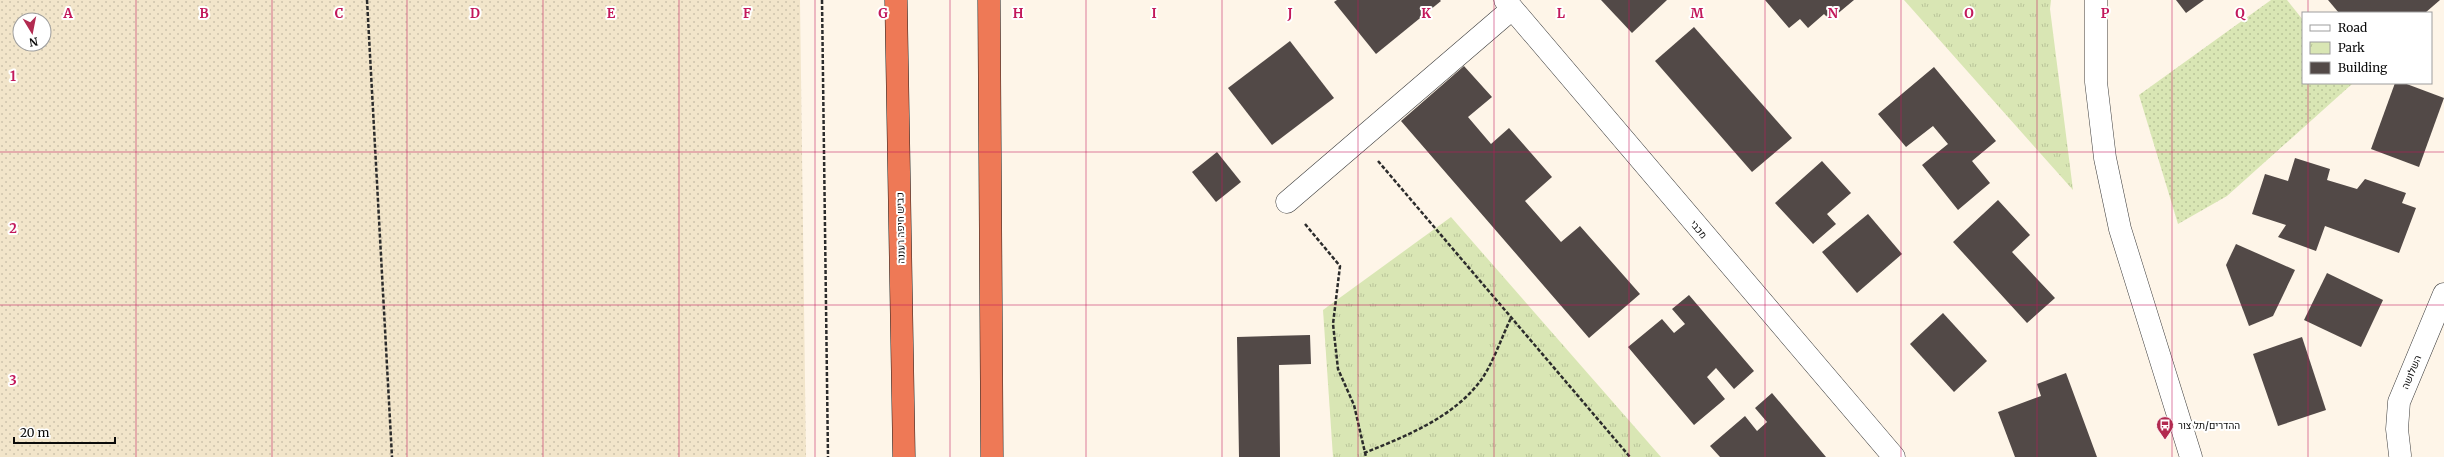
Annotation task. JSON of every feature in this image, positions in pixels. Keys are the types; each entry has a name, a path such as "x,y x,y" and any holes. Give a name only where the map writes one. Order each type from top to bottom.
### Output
{"highway":[{"name":"כביש חיפה רעננה","path":"896,0 904,457"},
{"path":"989,0 992,457"}],"street":[{"path":"2096,0 2096,82 2105,158 2120,229 2191,457"},
{"path":"1287,202 1360,139 1509,4"},
{"name":"מכבי","path":"1509,4 1894,457"},
{"name":"השלושה","path":"2399,456 2397,430 2399,402 2444,294"}],"path":[{"path":"367,0 392,457"},
{"path":"822,0 828,457"},
{"path":"1360,139 1630,457"},
{"path":"1287,202 1340,266 1333,324 1338,369 1354,405 1366,457"},
{"path":"1364,453 1406,436 1453,408 1479,383 1512,318"}],"shaded area":[{"path":"0,0 800,0 806,457 0,457"}],"green space":[{"path":"1904,0 2051,0 2050,9 2073,190"},
{"path":"2271,0 2287,0 2302,19 2302,84 2352,84 2227,196 2178,224 2139,95"},
{"path":"1451,217 1661,457 1333,457 1323,310"}],"building":[{"path":"1337,0 1441,1 1376,54 1334,2"},
{"path":"1601,0 1667,0 1632,33"},
{"path":"1765,0 1854,0 1830,20 1824,14 1808,28 1800,19 1789,28"},
{"path":"2176,0 2204,0 2186,13"},
{"path":"2328,0 2440,0 2426,12 2338,12"},
{"path":"1694,27 1792,138 1752,172 1655,61"},
{"path":"1290,41 1334,98 1272,145 1228,88"},
{"path":"1464,66 1492,97 1468,117 1491,144 1509,128 1552,177 1525,201 1561,242 1580,226 1640,294 1589,338 1401,121"},
{"path":"1934,67 1996,141 1972,161 1990,183 1958,210 1922,165 1948,144 1933,126 1906,147 1878,114"},
{"path":"2395,84 2407,84 2444,98 2419,167 2371,149"},
{"path":"1217,152 1241,182 1216,202 1192,172"},
{"path":"2295,158 2330,169 2327,180 2357,189 2365,179 2406,193 2402,203 2416,208 2399,253 2325,226 2316,251 2278,237 2286,225 2252,214 2265,174 2288,181"},
{"path":"1822,161 1851,193 1827,214 1836,224 1813,244 1775,203"},
{"path":"1998,200 2030,235 2012,252 2055,298 2027,323 1953,242"},
{"path":"1868,214 1902,254 1857,293 1822,252"},
{"path":"2236,244 2295,270 2273,316 2249,326 2226,265"},
{"path":"2327,273 2383,300 2361,347 2304,320"},
{"path":"1689,295 1754,371 1734,389 1716,368 1707,377 1725,399 1694,425 1628,347 1662,319 1674,333 1685,324 1672,309"},
{"path":"1943,313 1987,361 1954,392 1910,344"},
{"path":"1310,335 1311,364 1279,365 1280,457 1239,457 1237,337"},
{"path":"2302,337 2326,410 2278,426 2253,354"},
{"path":"2066,373 2097,457 2015,457 1998,412 2041,396 2037,384"},
{"path":"1772,393 1826,457 1720,457 1710,446 1745,416 1757,431 1767,422 1755,408"}],"place":[{"name":"ההדרים/תל צור","path":"2165,440"}]}
